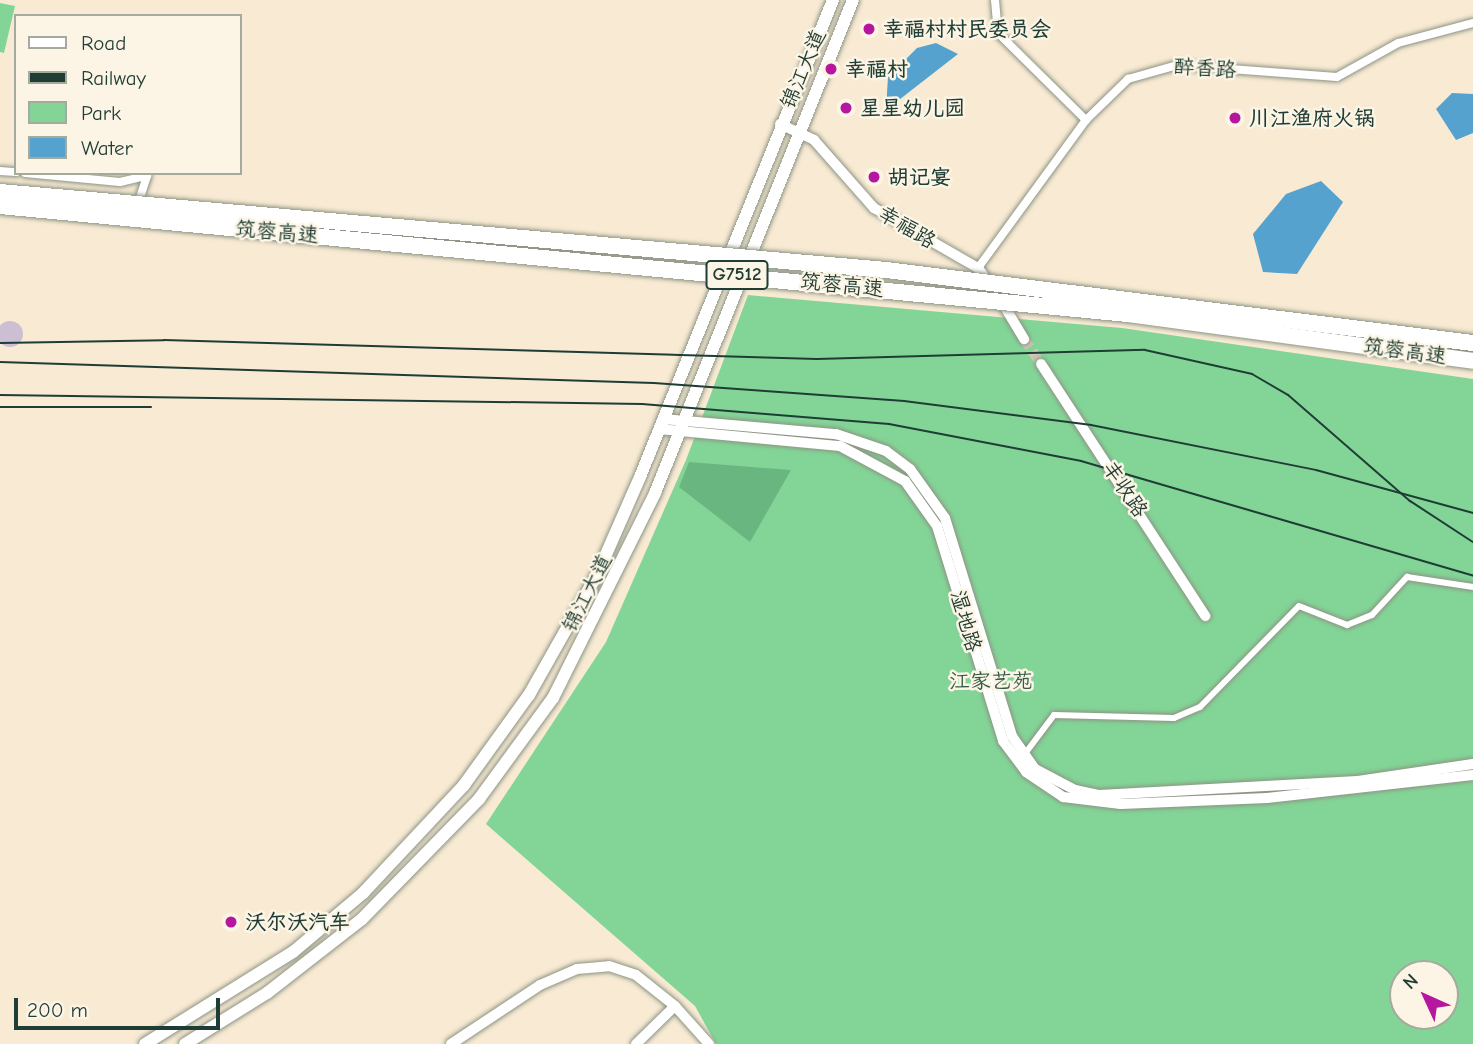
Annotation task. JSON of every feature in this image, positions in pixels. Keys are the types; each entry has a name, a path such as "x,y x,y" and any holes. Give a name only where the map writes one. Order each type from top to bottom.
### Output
{"highway":[{"name":"筑蓉高速","path":"0,192 886,270 1473,342"},
{"name":"筑蓉高速","path":"0,206 1114,313 1473,361"}],"main road":[{"name":"锦江大道","path":"145,1044 235,992 334,919 464,785 564,639 661,424 780,124 833,0"},
{"name":"锦江大道","path":"185,1044 336,941 479,799 528,735 589,635 680,427 853,0"}],"street":[{"path":"995,0 998,33 1086,120"},
{"name":"醉香路","path":"978,268 1086,120 1128,79 1160,65 1337,77 1398,43 1473,23"},
{"name":"幸福路","path":"780,124 814,141 874,208 978,268"},
{"path":"46,175 120,182 147,176 131,222"},
{"path":"978,268 1024,339"},
{"name":"丰收路","path":"1041,364 1205,616"},
{"name":"湿地路","path":"661,424 840,446 886,466 929,513 963,591 1021,757 1063,797 1121,804 1373,790 1473,775"},
{"path":"1021,757 1054,715 1174,718 1199,707 1299,606 1347,625 1371,615 1407,577 1473,587"},
{"name":"湿地路","path":"1021,757 1053,780 1099,794 1358,781 1473,764"},
{"path":"451,1044 496,1011 577,969 609,965 627,972 675,1006 709,1044"},
{"path":"636,1044 675,1006"}],"shaded area":[{"path":"5,322 15,322 22,329 22,339 15,346 5,346 -1,340 -1,328"}],"green space":[{"path":"0,3 15,6 4,53 0,52"},
{"name":"江家艺苑","path":"748,295 1122,328 1473,379 1473,1044 716,1044 695,1006 486,824 606,642 686,460"},
{"path":"689,462 791,470 750,542 679,487"}],"water":[{"path":"936,43 958,54 886,110 888,77 917,48"},
{"path":"1452,93 1473,94 1473,133 1456,140 1436,109"},
{"path":"1321,181 1343,202 1297,274 1263,272 1253,234 1286,194"}],"tunnel":[{"path":"1024,339 1041,364"}],"railway":[{"path":"0,343 164,340 817,359 1145,350 1252,374 1288,395 1410,501 1473,542"},
{"path":"0,362 654,383 904,401 1091,425 1316,470 1473,513"},
{"path":"0,395 642,404 889,424 1081,461 1473,576"},
{"path":"0,407 151,407"}],"place":[{"name":"幸福村村民委员会","path":"869,29"},
{"name":"幸福村","path":"831,69"},
{"name":"星星幼儿园","path":"846,108"},
{"name":"川江渔府火锅","path":"1235,118"},
{"name":"胡记宴","path":"874,177"},
{"name":"沃尔沃汽车","path":"231,922"}]}
